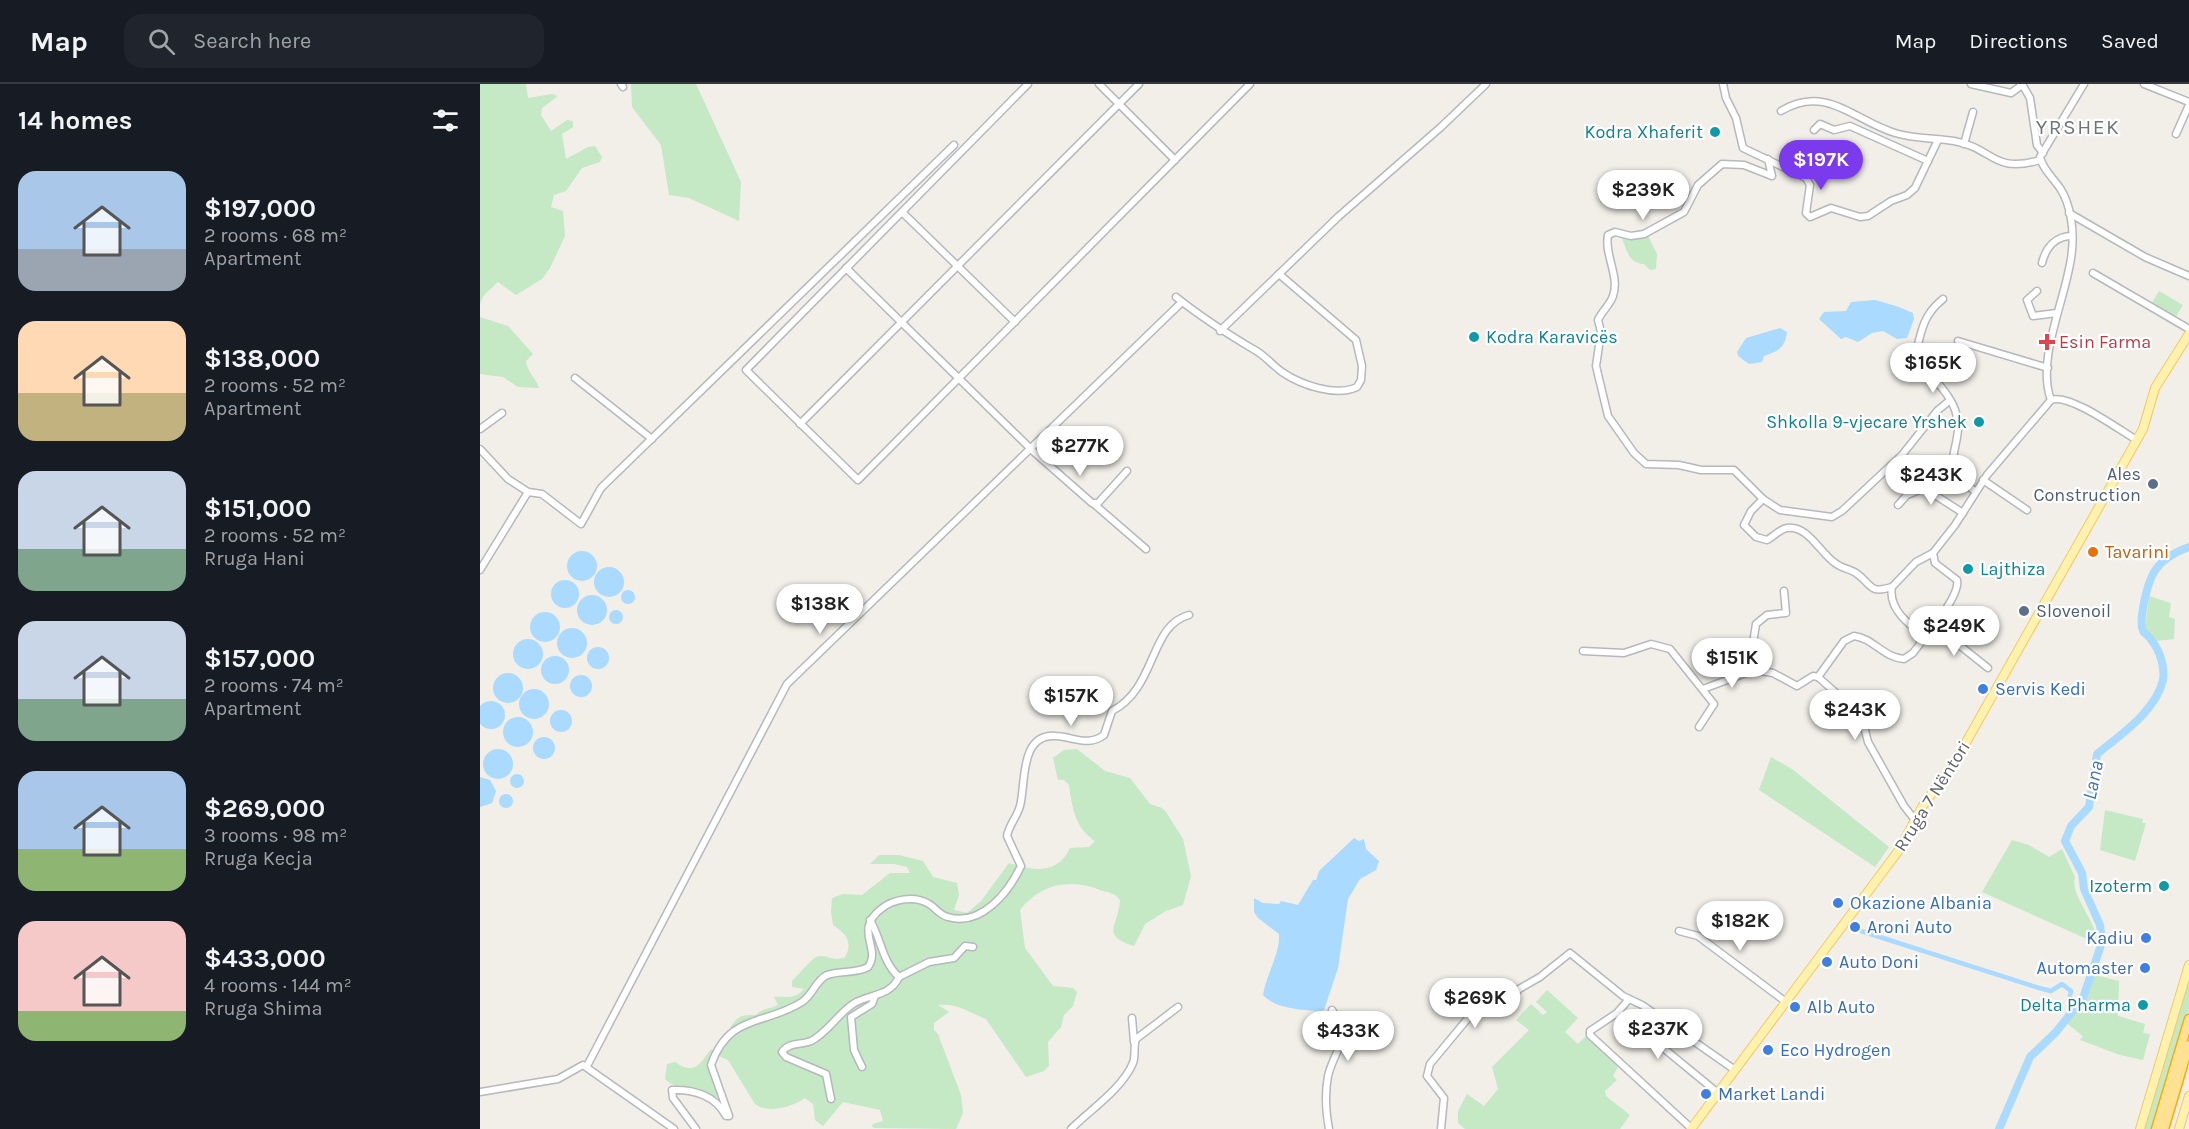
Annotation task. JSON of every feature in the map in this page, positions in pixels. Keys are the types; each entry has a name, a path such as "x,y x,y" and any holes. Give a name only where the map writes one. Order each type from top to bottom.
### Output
{"highway":[{"path":"2156,1129 2189,1019"},
{"path":"2164,1129 2189,1046"}],"main road":[{"name":"Rruga 7 Nëntori","path":"1691,1129 1899,850 1913,823 1966,745 2145,423 2155,388 2189,334"},
{"path":"2140,1129 2189,965"},
{"path":"2179,1129 2189,1096"}],"street":[{"path":"1028,84 746,370 858,480 1250,84"},
{"path":"1099,84 1175,160"},
{"path":"800,424 1139,84"},
{"path":"1220,331 1338,217 1428,139 1486,84"},
{"path":"1723,84 1726,98 1736,118 1743,148 1803,176 1810,182 1805,207 1810,217 1832,208 1860,217 1868,216 1891,201 1911,192 1938,140"},
{"path":"1971,84 2011,93 2022,85 2030,98 2037,145 2041,156 2063,193 2070,213 2072,253 2056,313 2048,368 2051,400"},
{"path":"1781,111 1800,96 1828,96 1896,133 1964,144 2006,165 2041,156 2084,84"},
{"path":"2144,84 2189,103 2176,134"},
{"path":"1964,144 1973,112"},
{"path":"1814,130 1821,124 1834,130 1850,126 1928,161"},
{"path":"480,449 508,478 528,492 542,494 581,524 601,488 954,145"},
{"path":"1768,159 1772,176 1744,165 1722,164 1698,184 1684,212 1644,234 1630,236 1615,232 1608,235 1606,245 1615,282 1614,294 1598,320 1601,333 1596,354 1596,366 1608,416 1646,464 1679,465 1701,470 1734,470 1763,499 1780,510 1837,516 1902,455 1937,411 1949,401"},
{"path":"902,212 1015,322"},
{"path":"2070,213 2145,257 2189,276"},
{"path":"2042,263 2054,240 2072,236"},
{"path":"846,268 1031,448 1146,549"},
{"path":"2093,273 2189,329"},
{"path":"1176,297 1220,331 1254,349 1286,375 1319,388 1338,392 1357,387 1361,380 1362,366 1356,340 1279,274"},
{"path":"2037,291 2027,300 2033,316 2056,313"},
{"path":"1943,299 1927,317 1918,346 1919,356 1943,387 1957,416 1953,469 1959,480 1975,491"},
{"path":"587,1066 787,684 1182,302"},
{"path":"1958,341 2048,368"},
{"path":"575,378 652,439"},
{"path":"1763,499 1748,515 1744,525 1756,537 1767,540 1785,528 1794,529 1811,537 1823,554 1839,566 1855,572 1870,588 1878,591 1892,587 1916,562 1933,553 1963,513 1983,480 2051,400 2058,398 2070,402 2135,439"},
{"path":"480,429 502,413"},
{"path":"1094,504 1104,498 1127,471"},
{"path":"1983,480 2027,510"},
{"path":"1898,505 1907,495 1924,488 1963,513"},
{"path":"480,570 528,492"},
{"path":"1818,677 1849,637 1863,638 1893,657 1904,659 1913,653 1954,595 1959,582 1935,563 1933,553"},
{"path":"1892,587 1891,599 1896,609 1925,636"},
{"path":"1754,670 1752,650 1756,624 1767,615 1786,613 1784,591"},
{"path":"696,1129 673,1098 672,1090 704,1095 714,1100 726,1116 729,1116 711,1065 730,1032 751,1021 806,1000 819,981 826,976 868,967 872,955 867,930 870,920 887,905 910,899 929,904 946,917 976,916 984,912 997,899 1020,868 1021,863 1008,836 1020,806 1026,760 1031,750 1045,737 1054,736 1088,742 1104,735 1112,711 1129,701 1149,670 1167,627 1189,615"},
{"path":"1934,625 1989,668"},
{"path":"1584,651 1624,653 1651,644 1670,649 1714,704 1699,727"},
{"path":"1703,689 1754,670 1773,673 1797,686 1813,676 1818,677 1861,715 1868,742 1913,823"},
{"path":"870,920 876,930 885,957 899,976"},
{"path":"1679,931 1698,936 1786,1002"},
{"path":"831,1099 826,1074 786,1057 782,1052 789,1046 814,1039 843,1010 857,1002 886,992 899,976 928,962 954,958 965,946 974,947"},
{"path":"1441,1129 1444,1101 1438,1088 1427,1076 1430,1064 1468,1017 1486,1010 1504,1007 1519,989 1540,977 1570,953 1629,999 1735,1070"},
{"path":"862,1067 854,1050 851,1017 872,1004 875,996"},
{"path":"1629,999 1617,1013 1590,1031 1590,1035 1691,1129"},
{"path":"1134,1043 1139,1036 1178,1006"},
{"path":"1329,1129 1329,1074 1339,1050 1342,1033 1342,1026 1332,1010"},
{"path":"1071,1129 1115,1087 1129,1069 1134,1057 1132,1018"},
{"path":"1634,1024 1718,1093"},
{"path":"480,1092 558,1079 578,1066 587,1066 674,1129"}],"green space":[{"path":"480,84 526,84 528,98 552,94 558,96 542,108 541,115 551,131 567,120 573,121 573,127 562,134 566,159 588,147 595,146 602,157 600,162 582,168 566,191 554,195 551,207 563,211 565,236 550,268 542,279 516,295 498,282 484,295 480,304"},
{"path":"631,84 696,84 741,182 739,221 689,198 669,195 661,145 632,107"},
{"path":"1621,236 1633,239 1648,236 1657,254 1656,269 1650,270 1644,264 1634,261"},
{"path":"2159,291 2183,305 2175,318 2152,303"},
{"path":"480,317 508,326 533,354 526,361 539,388 518,387 503,377 480,374"},
{"path":"2149,596 2171,603 2169,617 2175,619 2174,639 2156,641 2145,629"},
{"path":"1077,749 1105,771 1130,778 1150,804 1166,812 1183,839 1191,876 1183,905 1166,911 1145,924 1134,946 1123,942 1114,933 1120,900 1116,895 1089,886 1067,884 1046,889 1028,901 1020,910 1025,948 1053,986 1073,988 1077,992 1073,1006 1064,1015 1061,1027 1048,1042 1049,1066 1044,1071 1026,1077 986,1019 957,1007 938,1005 949,1012 934,1023 934,1030 938,1034 961,1095 963,1113 956,1129 875,1128 872,1127 873,1124 883,1121 880,1110 843,1102 823,1126 815,1120 813,1104 805,1098 794,1104 773,1109 766,1109 755,1104 728,1060 719,1056 735,1031 730,1028 735,1020 744,1016 756,1015 778,1005 774,997 794,996 801,992 804,989 792,987 792,981 814,958 823,956 841,959 845,957 849,947 848,942 841,931 833,925 832,898 843,894 862,895 890,873 910,873 907,867 894,864 870,864 879,855 899,855 923,861 933,877 957,883 959,895 954,910 967,913 981,901 1009,863 1027,868 1044,869 1058,863 1070,848 1089,847 1095,841 1088,836 1079,823 1073,809 1069,785 1064,780 1058,780 1053,758 1064,750"},
{"path":"1771,757 1792,769 1889,847 1875,867 1759,790"},
{"path":"2105,810 2143,819 2142,823 2146,823 2135,861 2100,850"},
{"path":"2012,840 2029,845 2049,857 2062,849 2075,877 2076,892 2094,927 2098,944 1982,892"},
{"path":"2095,975 2119,981 2118,1016 2145,1024 2143,1033 2150,1034 2143,1060 2120,1055 2080,1040 2083,1036 2065,1022 2084,1000"},
{"path":"2189,976 2189,1010 2166,1077 2153,1129 2143,1129"},
{"path":"1547,990 1578,1018 1565,1032 1578,1044 1586,1036 1618,1067 1613,1076 1617,1080 1605,1091 1606,1096 1630,1115 1620,1129 1465,1129 1458,1123 1458,1111 1467,1094 1484,1106 1498,1089 1492,1067 1529,1030 1516,1020 1531,1004 1543,1015 1547,1012 1536,1002"},
{"path":"711,1049 716,1055 710,1072 719,1096 714,1098 682,1088 665,1079 667,1064 675,1062 687,1068 696,1067"}],"water":[{"path":"1875,300 1913,313 1914,319 1907,338 1897,339 1883,331 1872,333 1858,342 1846,337 1841,339 1819,319 1824,312 1846,311 1851,302"},
{"path":"1780,328 1787,332 1785,342 1777,350 1764,356 1762,362 1749,364 1738,356 1737,352 1746,338"},
{"path":"582,551 588,552 596,560 596,572 588,580 582,581 576,580 568,572 567,566 568,560 576,552"},
{"path":"609,567 615,568 623,576 623,588 615,596 609,597 603,596 595,588 594,582 595,576 603,568"},
{"path":"565,580 575,584 579,594 575,604 565,608 555,604 551,594 555,584"},
{"path":"625,590 631,590 635,597 631,604 625,604 621,600 621,594"},
{"path":"592,595 603,599 607,610 603,621 592,625 581,621 577,610 581,599"},
{"path":"613,610 619,610 623,617 619,624 613,624 609,620 609,614"},
{"path":"545,612 556,616 560,627 556,638 545,642 534,638 530,627 534,616"},
{"path":"572,628 578,629 586,637 586,649 578,657 572,658 566,657 558,649 557,643 558,637 566,629"},
{"path":"528,639 534,640 542,648 542,660 534,668 528,669 522,668 514,660 513,654 514,648 522,640"},
{"path":"598,647 606,650 609,658 606,666 598,669 590,666 587,658 590,650"},
{"path":"555,656 565,660 569,670 565,680 555,684 545,680 541,670 545,660"},
{"path":"508,673 519,677 523,688 519,699 508,703 497,699 493,688 497,677"},
{"path":"581,675 589,678 592,686 589,694 581,697 573,694 570,686 573,678"},
{"path":"534,689 540,690 548,698 548,710 540,718 534,719 528,718 520,710 519,704 520,698 528,690"},
{"path":"491,701 496,702 504,710 504,720 501,725 491,729 481,725 481,705"},
{"path":"561,710 569,713 572,721 569,729 561,732 553,729 550,721 553,713"},
{"path":"518,717 524,718 532,726 532,738 524,746 518,747 512,746 504,738 503,732 504,726 512,718"},
{"path":"544,737 552,740 555,748 552,756 544,759 536,756 533,748 536,740"},
{"path":"498,749 504,750 512,758 512,770 504,778 498,779 492,778 484,770 483,764 484,758 492,750"},
{"path":"514,774 520,774 524,781 520,788 514,788 510,784 510,778"},
{"path":"480,777 490,780 496,791 492,803 480,807"},
{"path":"503,794 509,794 513,801 509,808 503,808 499,804 499,798"},
{"path":"1354,838 1359,841 1364,839 1366,849 1379,861 1376,870 1360,879 1348,899 1338,968 1324,1010 1297,1009 1268,1000 1263,995 1277,950 1279,934 1258,918 1254,912 1254,898 1263,903 1279,904 1281,901 1298,905 1313,880 1316,880 1319,871"}],"waterway":[{"name":"Lana","path":"1999,1129 2030,1057 2056,1032 2083,998 2102,942 2100,925 2084,889 2082,873 2065,841 2071,826 2089,807 2097,754 2136,722 2159,691 2163,680 2161,659 2155,645 2143,631 2142,625 2145,596 2156,569 2169,557 2189,547"},
{"path":"1861,931 2039,988 2051,991 2062,984 2071,991 2069,1000 2074,1007"}],"place":[{"name":"Kodra Xhaferit","path":"1715,132"},
{"name":"Kodra Karavicës","path":"1474,337"},
{"name":"Esin Farma","path":"2047,342"},
{"name":"Shkolla 9-vjecare Yrshek","path":"1979,422"},
{"name":"Ales Construction","path":"2153,484"},
{"name":"Tavarini","path":"2093,552"},
{"name":"Lajthiza","path":"1968,569"},
{"name":"Slovenoil","path":"2024,611"},
{"name":"Servis Kedi","path":"1983,689"},
{"name":"Izoterm","path":"2164,886"},
{"name":"Okazione Albania","path":"1838,903"},
{"name":"Aroni Auto","path":"1855,927"},
{"name":"Kadiu","path":"2146,938"},
{"name":"Auto Doni","path":"1827,962"},
{"name":"Automaster","path":"2145,968"},
{"name":"Delta Pharma","path":"2143,1005"},
{"name":"Alb Auto","path":"1795,1007"},
{"name":"Eco Hydrogen","path":"1768,1050"},
{"name":"Market Landi","path":"1706,1094"}],"district":[{"name":"YRSHEK","path":"2078,127"}]}
